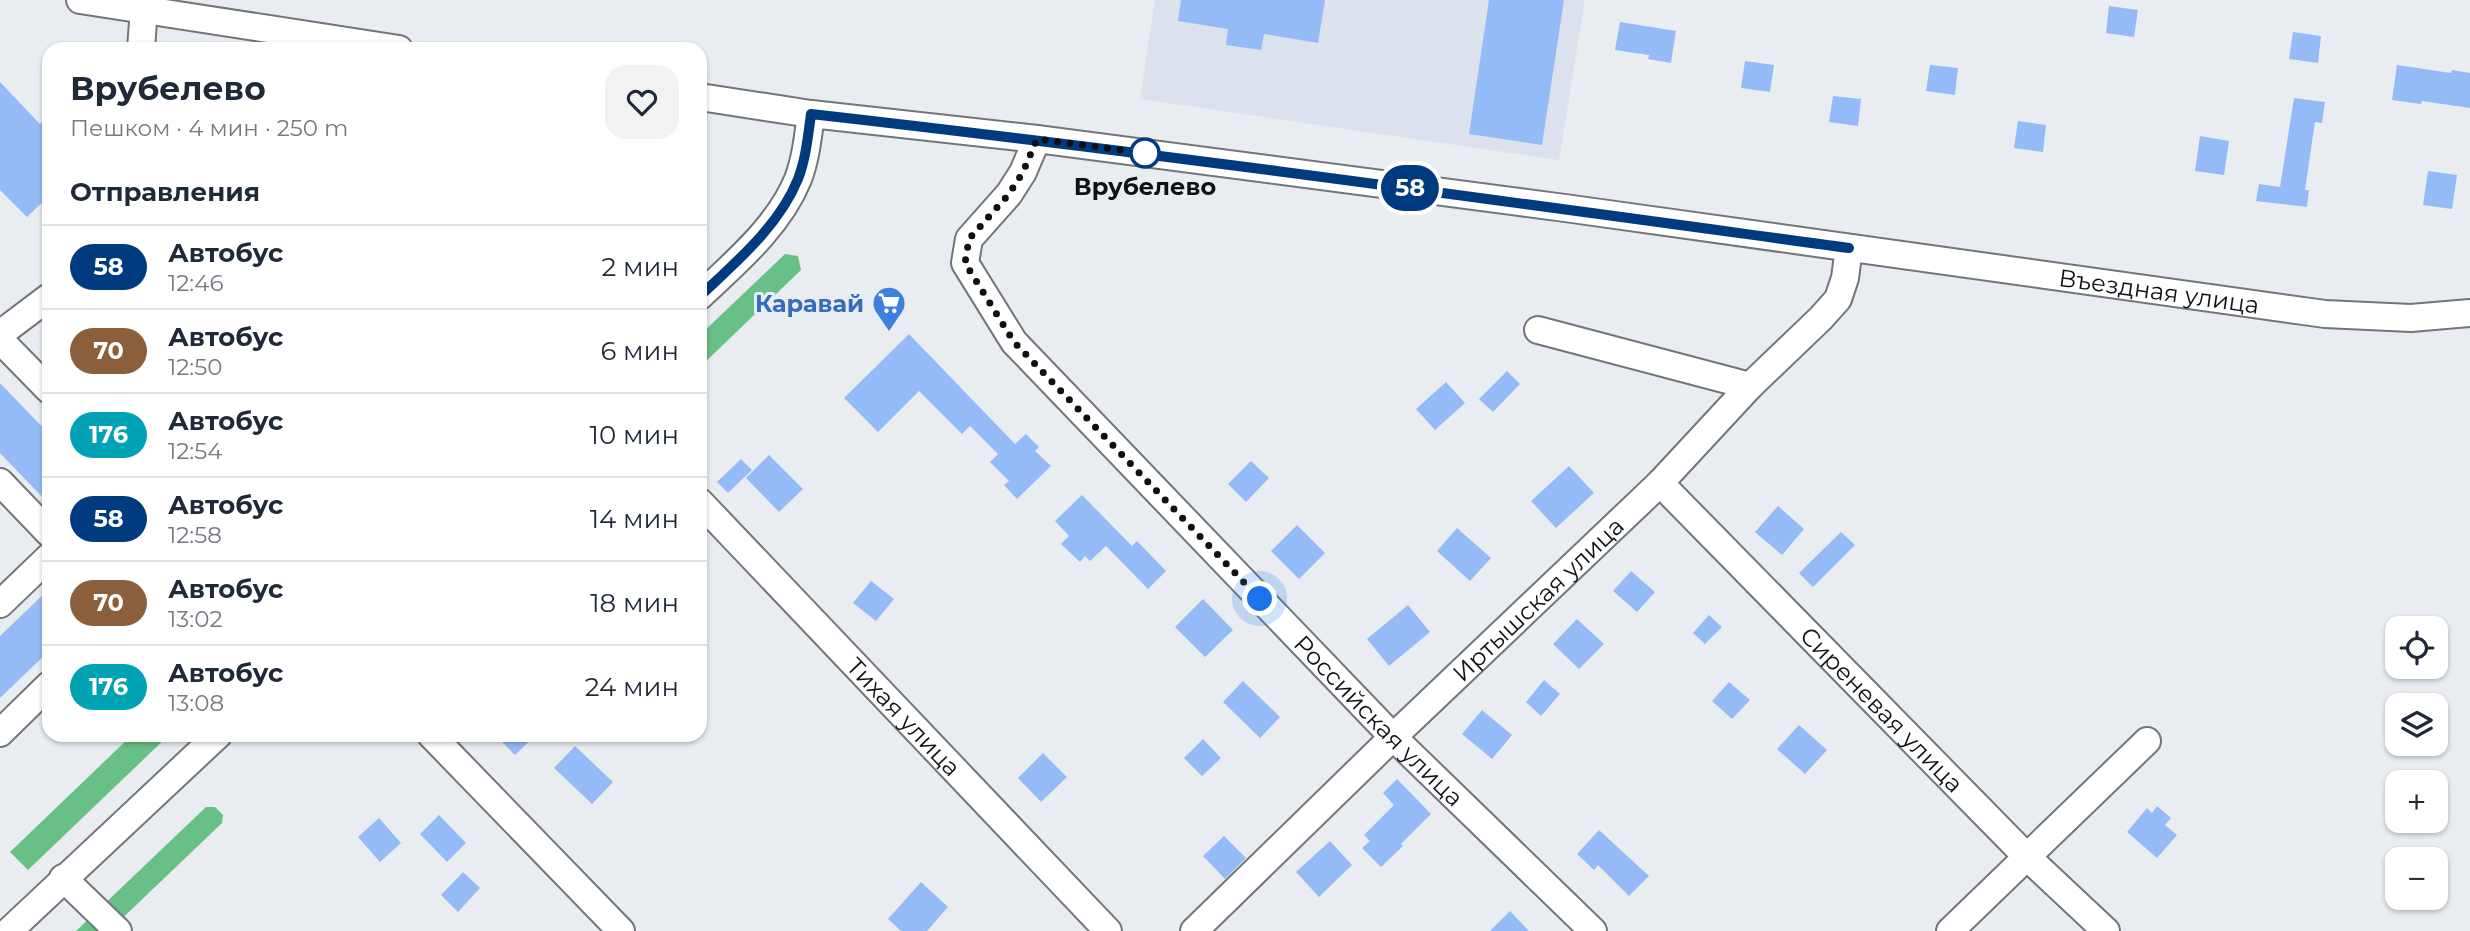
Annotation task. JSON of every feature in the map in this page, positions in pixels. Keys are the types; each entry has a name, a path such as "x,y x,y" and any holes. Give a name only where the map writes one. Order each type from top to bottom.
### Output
{"street":[{"path":"80,0 355,42"},
{"path":"142,42 144,8"},
{"name":"Въездная улица","path":"707,98 811,114 1037,139 1564,208 2325,314 2411,318 2470,313"},
{"path":"707,289 744,254 783,208 798,178 806,151 811,114"},
{"name":"Российская улица","path":"1037,139 1023,172 1009,194 969,239 965,263 1014,342 1393,737 1593,931"},
{"name":"Иртышская улица","path":"1194,931 1660,483 1750,387 1821,318 1838,299 1845,278 1849,248"},
{"path":"42,303 0,337 42,382"},
{"path":"1538,330 1750,387"},
{"path":"0,482 42,526"},
{"name":"Сиреневая улица","path":"1660,483 2026,856 2106,931"},
{"name":"Тихая улица","path":"707,509 1108,931"},
{"path":"0,604 42,564"},
{"path":"0,733 42,692"},
{"path":"1950,931 2147,741"},
{"path":"9,931 210,742"},
{"path":"438,742 621,931"},
{"path":"63,878 118,931"}],"shaded area":[{"path":"1155,0 1585,0 1559,160 1140,99"}],"green space":[{"path":"785,254 798,256 801,270 707,360 707,328"},
{"path":"125,742 162,742 28,870 10,852"},
{"path":"206,807 215,807 223,815 222,823 109,931 76,931"}],"building":[{"path":"1181,0 1325,0 1318,43 1264,34 1261,50 1226,45 1228,29 1178,21"},
{"path":"1489,0 1564,0 1542,145 1469,134"},
{"path":"2109,6 2138,10 2134,37 2106,33"},
{"path":"1620,22 1676,31 1671,63 1648,59 1649,55 1615,50"},
{"path":"2293,32 2321,36 2318,63 2289,59"},
{"path":"1745,61 1774,65 1770,92 1741,88"},
{"path":"1930,65 1958,68 1955,95 1926,91"},
{"path":"2397,65 2470,73 2470,108 2392,100"},
{"path":"0,82 40,124 42,122 42,203 27,217 0,190"},
{"path":"1833,96 1861,99 1858,126 1829,122"},
{"path":"2294,98 2325,102 2322,123 2315,122 2305,190 2309,190 2307,207 2256,201 2259,184 2280,187"},
{"path":"2018,121 2046,125 2043,152 2014,148"},
{"path":"2200,136 2229,141 2224,175 2195,171"},
{"path":"2428,171 2457,175 2452,209 2423,205"},
{"path":"909,334 1015,444 1026,434 1039,447 1035,451 1051,466 1017,499 1004,485 1009,481 990,462 998,454 970,426 962,434 919,391 878,432 844,398"},
{"path":"1507,371 1520,384 1493,412 1479,399"},
{"path":"1446,382 1465,403 1435,430 1416,409"},
{"path":"0,383 42,427 42,497 0,453"},
{"path":"769,455 803,489 779,512 746,478"},
{"path":"741,459 752,470 728,493 717,482"},
{"path":"1251,461 1269,478 1246,502 1228,484"},
{"path":"1569,466 1594,493 1556,528 1531,501"},
{"path":"1082,495 1132,546 1137,541 1166,571 1148,589 1106,546 1090,561 1085,556 1080,562 1061,544 1069,536 1055,521"},
{"path":"1778,506 1804,529 1782,555 1755,532"},
{"path":"1297,525 1325,553 1299,579 1271,551"},
{"path":"1457,528 1491,558 1470,581 1437,551"},
{"path":"1841,532 1855,545 1813,587 1799,573"},
{"path":"1631,571 1655,592 1637,612 1613,591"},
{"path":"871,581 894,599 876,621 853,603"},
{"path":"42,596 42,658 0,698 0,636"},
{"path":"1203,599 1233,630 1205,657 1175,627"},
{"path":"1408,605 1430,632 1389,666 1367,639"},
{"path":"1709,615 1722,627 1705,644 1693,633"},
{"path":"1577,619 1604,644 1579,669 1553,644"},
{"path":"1544,680 1560,694 1541,716 1526,702"},
{"path":"1243,681 1280,717 1260,738 1223,702"},
{"path":"1729,682 1750,700 1732,719 1712,701"},
{"path":"1482,710 1512,735 1492,759 1462,734"},
{"path":"1799,725 1827,750 1805,774 1777,749"},
{"path":"1203,739 1221,758 1202,776 1184,758"},
{"path":"502,742 529,742 515,755"},
{"path":"575,746 613,782 592,804 554,768"},
{"path":"1043,753 1067,777 1041,802 1018,778"},
{"path":"1397,779 1431,814 1381,867 1362,848 1370,841 1364,835 1394,805 1383,793"},
{"path":"2157,806 2171,818 2165,825 2177,835 2157,858 2127,832 2147,808 2152,813"},
{"path":"439,815 466,843 447,862 420,834"},
{"path":"379,818 401,843 380,862 358,837"},
{"path":"1599,830 1649,876 1629,896 1598,865 1594,870 1577,854"},
{"path":"1224,836 1246,858 1225,879 1203,856"},
{"path":"1330,841 1352,865 1319,897 1296,872"},
{"path":"463,872 480,888 458,912 441,895"},
{"path":"921,882 948,907 927,931 901,931 888,919"},
{"path":"1510,911 1529,931 1490,931"}],"bus line":[{"name":"58","path":"707,289 744,254 783,208 798,178 806,151 811,114 1037,139 1849,248"}],"place":[{"name":"Врубелево","path":"1145,153"},
{"name":"Каравай","path":"889,333"}],"route":[{"path":"1145,153 1037,139 1023,172 1009,194 982,221 969,239 965,263 1014,342 1260,599"}]}
